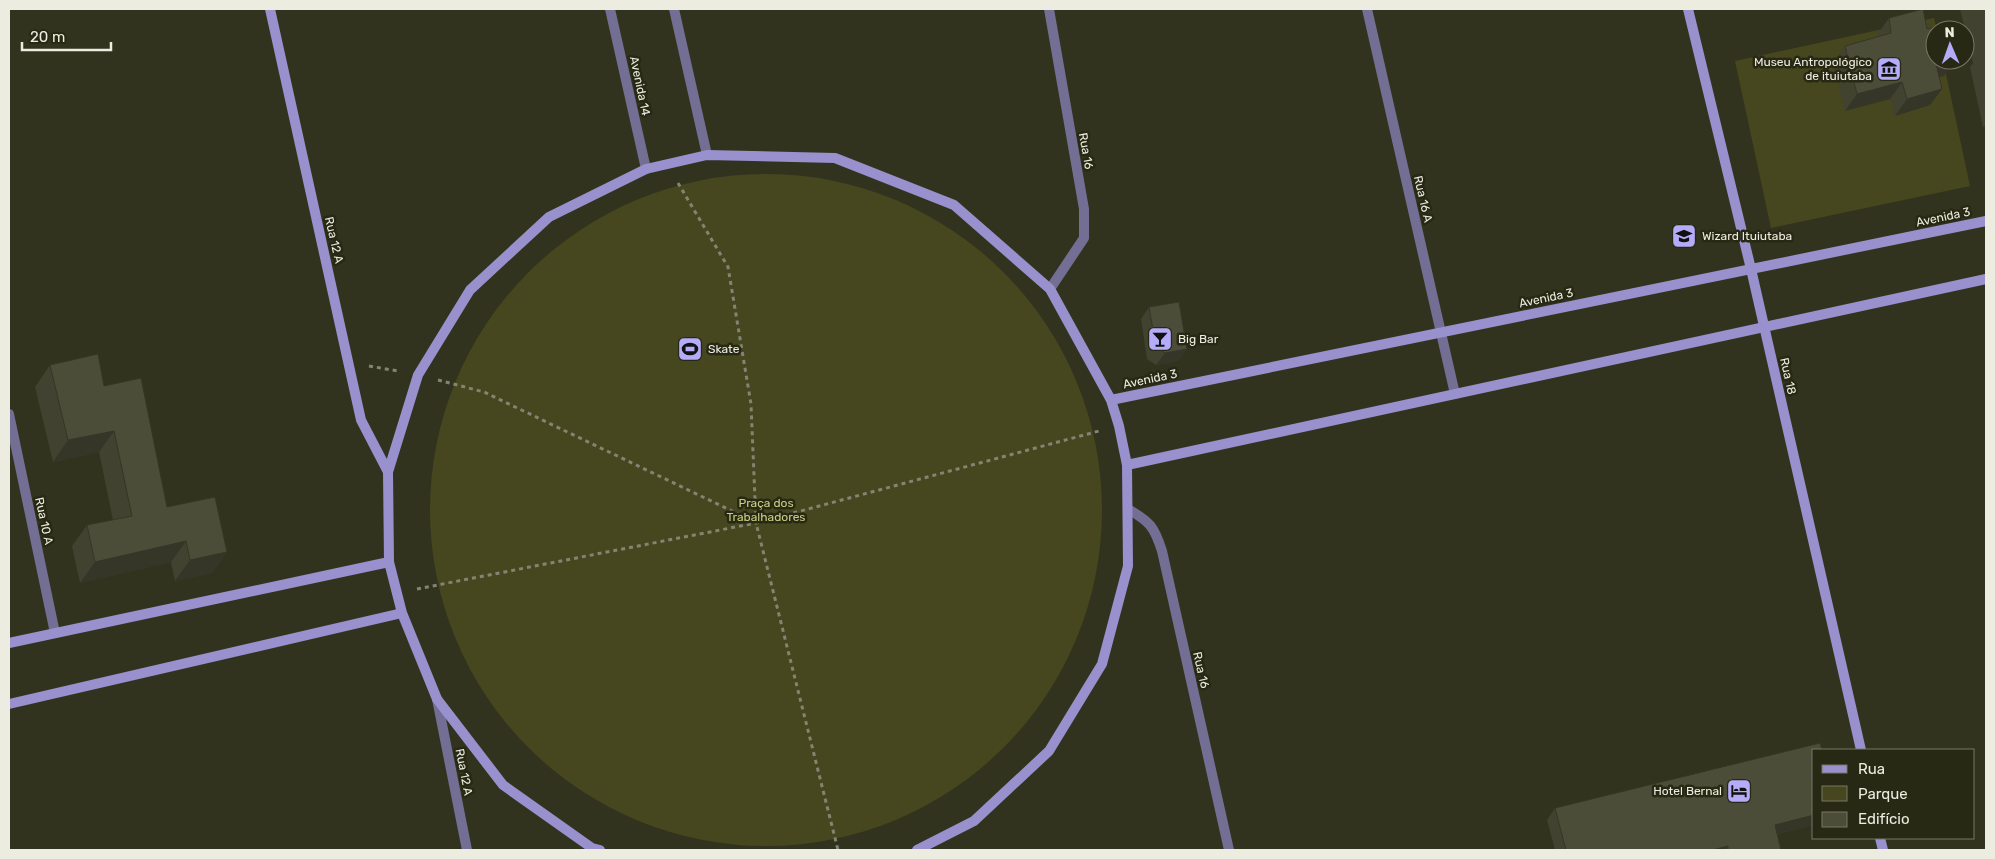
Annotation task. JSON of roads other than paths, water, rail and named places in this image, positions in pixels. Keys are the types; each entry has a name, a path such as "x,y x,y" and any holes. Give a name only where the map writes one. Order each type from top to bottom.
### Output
{"main road":[{"name":"Rua 12 A","path":"270,9 362,420 388,472"},
{"name":"Rua 18","path":"1688,9 1751,269 1860,749"},
{"path":"600,850 592,848 503,785 437,699 402,613 389,562 388,472 418,375 470,290 549,217 646,169 707,154 835,158 954,205 1050,289 1112,400 1127,465 1128,566 1102,664 1048,751 974,821 917,850"},
{"name":"Avenida 3","path":"1112,400 1986,221"},
{"path":"1127,465 1986,279"},
{"path":"9,643 389,562"},
{"path":"9,704 402,613"}],"street":[{"name":"Avenida 14","path":"610,9 646,169"},
{"path":"674,9 707,154"},
{"name":"Rua 16","path":"1049,9 1084,209 1084,238 1050,289"},
{"name":"Rua 16 A","path":"1367,9 1456,394"},
{"name":"Rua 10 A","path":"9,414 55,633"},
{"name":"Rua 16","path":"1128,509 1147,520 1157,535 1162,551 1229,850"},
{"name":"Rua 12 A","path":"437,699 467,850"}],"place":[{"name":"Museu Antropológico de ituiutaba","path":"1889,69"},
{"name":"Wizard Ituiutaba","path":"1684,236"},
{"name":"Big Bar","path":"1160,339"},
{"name":"Skate","path":"690,349"},
{"name":"Hotel Bernal","path":"1739,791"}],"park label":[{"name":"Praça dos Trabalhadores","path":"766,510"}]}
